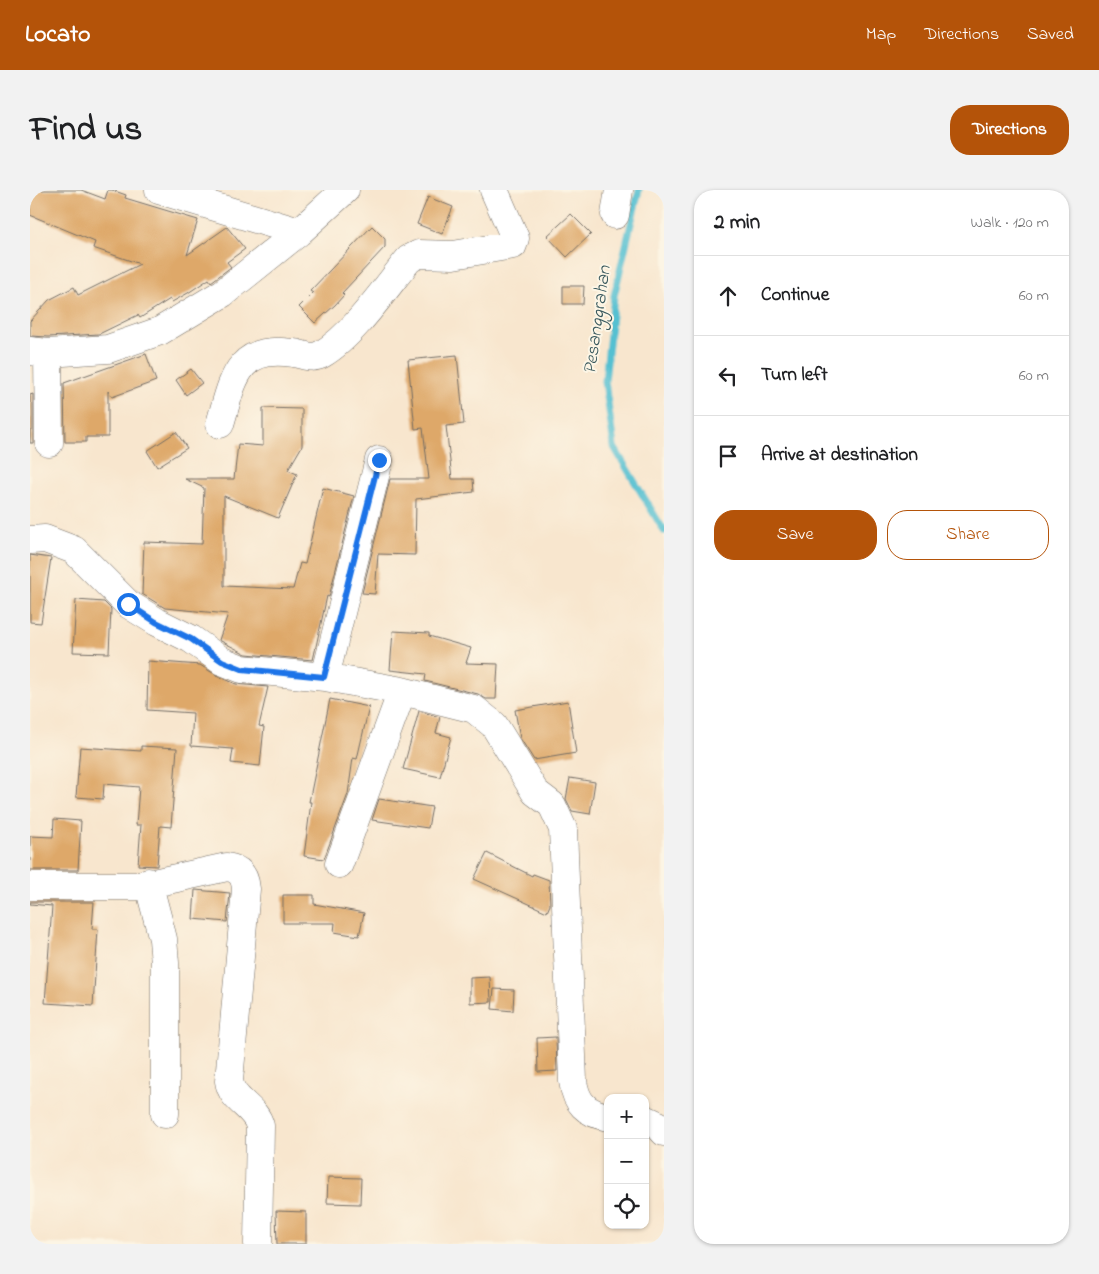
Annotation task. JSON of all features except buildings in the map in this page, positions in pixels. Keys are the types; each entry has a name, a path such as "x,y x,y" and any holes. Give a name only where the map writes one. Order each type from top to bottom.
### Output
{"street":[{"path":"159,190 299,232"},
{"path":"49,443 39,352 108,349 160,331 223,293 299,232 345,190"},
{"path":"220,424 234,375 249,360 264,352 278,350 307,357 321,355 341,341 409,259 418,254 453,255 513,245 515,238 494,190"},
{"path":"324,677 379,460"},
{"path":"30,540 45,539 74,550 128,604 156,622 191,639 222,661 242,669 324,677 402,691 474,709 487,717 535,792 552,805 563,830 575,1096 583,1108 596,1115 604,1116"},
{"path":"339,864 402,691"},
{"path":"30,886 131,886 227,867 238,870 244,878 246,890 229,1081 230,1090 236,1098 258,1117 260,1126 258,1244"},
{"path":"148,882 163,939 165,963 166,1114"},
{"path":"649,1121 664,1132"}],"waterway":[{"name":"Pesanggrahan","path":"639,190 614,296 605,381 614,447 664,531"}],"route":[{"path":"128,604 156,622 191,639 222,661 242,669 324,677 379,460"}]}
